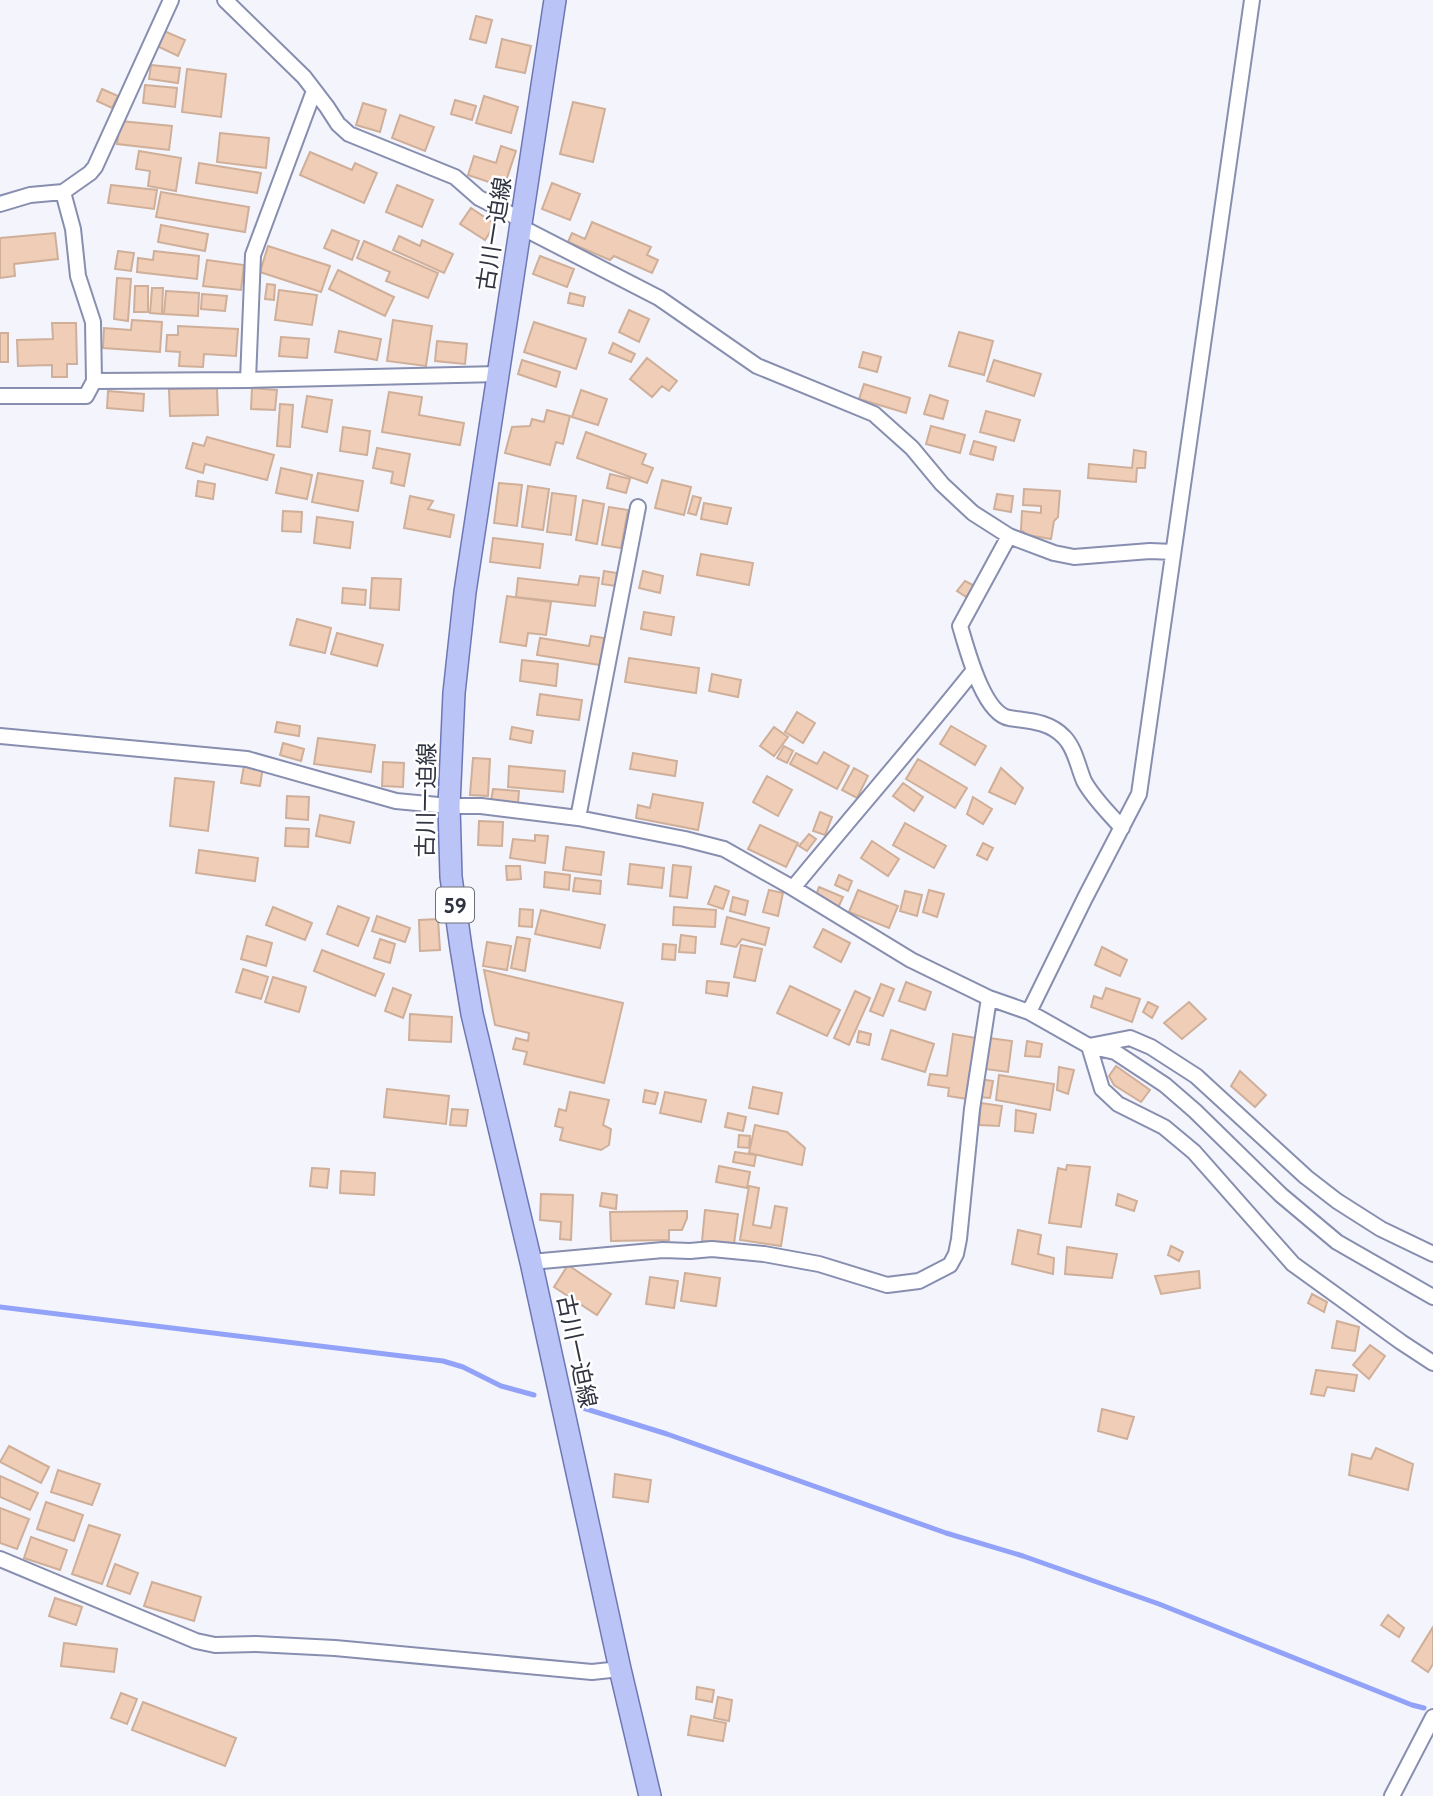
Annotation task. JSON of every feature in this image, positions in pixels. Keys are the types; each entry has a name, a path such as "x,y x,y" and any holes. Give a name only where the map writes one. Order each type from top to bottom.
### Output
{"main road":[{"name":"古川一迫線","path":"555,0 465,592 454,693 449,806 451,877 472,1014 531,1262 650,1796"}],"street":[{"path":"0,204 30,195 63,192 90,173 171,0"},
{"path":"225,0 304,78 338,124 349,134 455,177 479,198 659,298 757,366 874,414 912,448 942,484 973,513 1009,536 1054,553 1074,557 1150,551 1173,552"},
{"path":"1029,1012 1139,794 1252,0"},
{"path":"248,380 253,255 314,91"},
{"path":"0,396 86,396 94,381 93,322 78,276 73,229 63,192"},
{"path":"94,381 499,374"},
{"path":"578,818 638,507"},
{"path":"1009,536 960,626 974,670 990,706 1006,718 1048,725 1068,740 1089,790 1122,828"},
{"path":"793,888 913,747 974,670"},
{"path":"0,736 247,759 396,801 481,806 578,818 724,849 911,960 989,998 1029,1012 1089,1046 1115,1052 1165,1085 1281,1195 1337,1242 1433,1297"},
{"path":"531,1262 663,1250 712,1249 764,1254 819,1264 887,1285 919,1282 950,1265 960,1240 972,1109 989,998"},
{"path":"1089,1046 1130,1038 1151,1046 1196,1076 1306,1177 1337,1201 1381,1229 1433,1254"},
{"path":"1089,1046 1102,1089 1118,1104 1164,1127 1195,1152 1293,1264 1433,1363"},
{"path":"0,1559 196,1641 215,1645 335,1648 592,1672 620,1669"},
{"path":"1392,1796 1433,1717"},
{"path":"1399,1796 1403,1772"}],"building":[{"path":"476,16 492,20 486,43 470,39"},
{"path":"164,31 185,40 178,56 157,46"},
{"path":"502,39 531,46 525,73 496,67"},
{"path":"151,65 180,68 178,83 149,79"},
{"path":"187,69 226,74 221,117 182,112"},
{"path":"145,85 177,88 175,107 143,103"},
{"path":"102,89 118,96 112,108 97,101"},
{"path":"484,96 518,107 511,133 476,123"},
{"path":"455,100 476,106 472,120 451,114"},
{"path":"573,102 605,109 593,162 560,154"},
{"path":"363,103 386,110 380,132 356,125"},
{"path":"400,115 434,127 425,151 392,138"},
{"path":"120,121 172,126 169,150 117,144"},
{"path":"220,133 269,138 266,168 217,162"},
{"path":"501,146 516,151 504,187 468,175 474,156 496,163"},
{"path":"139,151 181,158 176,191 148,186 150,171 136,169"},
{"path":"310,152 352,170 355,163 377,173 364,203 300,175"},
{"path":"199,163 261,173 257,193 196,183"},
{"path":"552,183 580,194 570,220 542,209"},
{"path":"111,185 157,190 154,209 108,203"},
{"path":"397,185 433,200 422,227 386,212"},
{"path":"161,192 249,207 245,232 156,217"},
{"path":"471,208 495,224 485,240 460,224"},
{"path":"592,222 651,247 647,255 658,260 652,273 614,256 610,260 568,242 572,233 585,239"},
{"path":"161,225 208,234 205,251 158,242"},
{"path":"332,230 359,241 352,260 324,248"},
{"path":"55,233 58,259 14,264 15,276 0,278 0,238"},
{"path":"399,236 420,246 422,240 453,254 444,273 393,250"},
{"path":"364,241 438,273 428,298 386,281 390,272 357,258"},
{"path":"268,246 330,266 321,292 260,272"},
{"path":"118,251 134,253 131,271 115,269"},
{"path":"154,251 199,256 197,279 137,272 138,258 153,260"},
{"path":"540,256 574,269 567,287 533,274"},
{"path":"207,260 244,265 241,290 203,286"},
{"path":"338,270 394,297 385,316 329,289"},
{"path":"117,278 131,279 128,321 114,319"},
{"path":"267,284 275,285 274,300 265,299"},
{"path":"135,286 148,286 148,312 134,312"},
{"path":"152,288 163,288 162,314 150,313"},
{"path":"279,290 317,295 312,325 275,320"},
{"path":"166,291 199,293 198,316 164,314"},
{"path":"570,293 585,297 583,306 568,303"},
{"path":"202,294 227,296 225,311 201,309"},
{"path":"629,310 649,319 639,342 619,332"},
{"path":"132,320 162,322 160,352 103,348 104,328 131,330"},
{"path":"393,320 432,326 426,366 387,361"},
{"path":"534,322 586,339 576,369 524,352"},
{"path":"52,323 76,323 77,364 67,364 67,377 52,377 52,365 18,366 17,340 53,339"},
{"path":"178,326 238,329 236,356 204,354 203,367 179,366 180,352 166,351 167,335 178,335"},
{"path":"339,331 381,339 377,360 335,352"},
{"path":"959,332 993,341 984,375 949,366"},
{"path":"0,333 8,333 8,362 0,362"},
{"path":"281,337 309,339 307,358 279,356"},
{"path":"437,341 467,344 465,364 435,361"},
{"path":"613,343 635,354 631,362 609,353"},
{"path":"863,352 881,357 877,372 859,367"},
{"path":"647,358 677,381 669,391 662,386 652,397 630,379"},
{"path":"522,360 560,372 556,387 518,374"},
{"path":"994,360 1041,374 1034,396 987,381"},
{"path":"864,384 910,398 906,413 859,399"},
{"path":"217,388 218,415 170,416 169,389"},
{"path":"252,388 277,390 275,410 251,409"},
{"path":"581,390 607,399 598,425 572,417"},
{"path":"108,391 144,394 143,411 107,408"},
{"path":"389,392 422,397 419,415 464,423 460,445 382,432"},
{"path":"930,395 948,401 943,419 924,414"},
{"path":"307,396 332,400 327,432 302,427"},
{"path":"280,404 293,405 290,447 277,446"},
{"path":"547,410 570,416 563,444 556,442 550,465 505,453 512,427 530,426 532,419 544,422"},
{"path":"986,411 1020,420 1014,441 980,432"},
{"path":"931,426 965,435 960,453 926,444"},
{"path":"343,427 370,431 367,455 340,451"},
{"path":"586,432 646,454 642,464 653,468 647,483 577,458"},
{"path":"207,437 274,455 267,480 205,464 203,473 186,468 193,443 204,446"},
{"path":"974,441 996,447 993,460 970,454"},
{"path":"377,448 410,454 404,486 391,483 393,472 373,468"},
{"path":"1134,450 1146,452 1145,468 1137,468 1136,482 1088,478 1089,464 1132,468"},
{"path":"281,468 312,475 307,499 276,493"},
{"path":"318,473 363,481 358,511 312,502"},
{"path":"610,474 630,479 626,493 607,488"},
{"path":"662,480 691,487 684,515 655,508"},
{"path":"198,481 215,484 213,499 196,496"},
{"path":"499,483 522,485 517,526 494,523"},
{"path":"528,486 549,489 543,530 522,527"},
{"path":"1024,489 1060,491 1058,517 1054,521 1051,539 1027,535 1021,530 1022,511 1041,513 1041,506 1023,505"},
{"path":"552,493 576,496 571,535 547,532"},
{"path":"997,494 1013,496 1011,512 994,509"},
{"path":"410,496 433,501 428,509 454,515 450,537 404,528"},
{"path":"693,496 701,498 696,515 688,513"},
{"path":"583,500 604,504 597,544 576,540"},
{"path":"704,503 731,508 727,524 701,519"},
{"path":"609,507 628,510 621,548 602,545"},
{"path":"283,511 302,512 301,532 282,531"},
{"path":"317,517 353,522 350,548 314,543"},
{"path":"493,538 543,544 540,568 490,562"},
{"path":"701,554 753,563 749,585 697,575"},
{"path":"604,571 617,573 616,586 602,584"},
{"path":"643,571 663,576 660,593 639,588"},
{"path":"580,576 599,578 595,606 516,597 518,578 578,585"},
{"path":"372,578 401,579 399,610 370,608"},
{"path":"965,581 975,586 966,597 957,591"},
{"path":"343,588 366,590 365,605 342,603"},
{"path":"507,596 551,602 546,635 528,633 526,646 500,642"},
{"path":"644,612 674,617 671,635 641,629"},
{"path":"297,619 331,628 325,653 290,645"},
{"path":"337,633 383,645 377,666 331,654"},
{"path":"591,636 604,638 600,665 537,655 540,638 589,646"},
{"path":"629,658 699,668 696,693 625,682"},
{"path":"522,660 558,664 556,686 520,681"},
{"path":"712,674 741,680 738,697 709,691"},
{"path":"540,694 582,700 579,720 537,715"},
{"path":"797,712 815,723 803,743 785,732"},
{"path":"277,722 300,726 299,736 275,732"},
{"path":"951,726 986,746 975,765 940,744"},
{"path":"512,727 533,731 531,743 510,739"},
{"path":"774,727 788,737 774,756 760,746"},
{"path":"318,738 375,745 371,772 314,764"},
{"path":"283,743 304,749 301,761 280,755"},
{"path":"784,746 793,751 787,763 777,758"},
{"path":"824,752 849,766 837,789 790,764 796,753 817,764"},
{"path":"633,753 677,761 675,776 630,769"},
{"path":"473,758 490,759 488,796 470,795"},
{"path":"918,759 967,788 955,808 906,779"},
{"path":"383,762 404,763 403,787 382,786"},
{"path":"244,765 263,767 260,786 241,783"},
{"path":"509,766 565,771 563,792 508,787"},
{"path":"854,768 868,776 857,798 842,790"},
{"path":"1001,768 1023,788 1015,804 989,792"},
{"path":"767,776 792,790 778,816 753,802"},
{"path":"175,778 214,782 208,831 170,826"},
{"path":"903,783 923,797 914,811 893,796"},
{"path":"493,789 519,791 518,803 491,801"},
{"path":"653,794 703,803 698,830 636,818 638,805 650,808"},
{"path":"287,796 309,797 308,820 286,818"},
{"path":"973,797 992,809 983,824 967,814"},
{"path":"820,812 832,817 825,835 813,831"},
{"path":"320,815 354,822 350,843 316,836"},
{"path":"479,821 503,822 502,846 478,845"},
{"path":"905,823 946,846 934,868 893,845"},
{"path":"760,825 798,843 786,867 748,849"},
{"path":"286,828 309,829 308,847 285,846"},
{"path":"809,834 816,839 807,851 799,846"},
{"path":"535,835 548,836 545,863 510,858 513,839 535,841"},
{"path":"872,841 899,859 888,876 861,858"},
{"path":"983,843 993,848 987,860 977,855"},
{"path":"566,847 604,852 601,875 563,870"},
{"path":"199,850 258,858 255,881 196,873"},
{"path":"630,864 664,868 662,888 628,884"},
{"path":"673,865 691,867 687,898 670,896"},
{"path":"506,866 520,866 521,879 507,880"},
{"path":"545,872 570,875 569,890 544,887"},
{"path":"839,875 852,881 848,891 835,885"},
{"path":"575,878 601,881 600,894 573,891"},
{"path":"715,886 729,891 723,909 708,904"},
{"path":"819,887 843,897 838,908 815,898"},
{"path":"769,890 783,893 778,916 763,912"},
{"path":"858,890 898,906 889,928 849,912"},
{"path":"929,890 944,894 937,917 923,912"},
{"path":"905,891 922,895 917,916 900,911"},
{"path":"733,897 748,901 745,915 730,911"},
{"path":"338,906 369,918 358,946 327,934"},
{"path":"273,907 312,923 305,940 266,925"},
{"path":"674,907 716,910 715,927 673,925"},
{"path":"520,909 533,910 532,927 519,926"},
{"path":"541,910 605,925 600,948 535,934"},
{"path":"377,916 410,928 405,942 372,931"},
{"path":"727,917 769,928 765,945 742,939 736,947 721,944"},
{"path":"438,919 440,950 420,951 419,920"},
{"path":"823,929 850,943 841,962 814,947"},
{"path":"681,935 696,937 695,953 679,952"},
{"path":"247,936 272,943 266,966 241,959"},
{"path":"517,937 530,939 525,971 511,968"},
{"path":"380,939 395,944 390,963 374,958"},
{"path":"487,942 511,946 507,970 483,966"},
{"path":"663,944 676,945 675,960 662,959"},
{"path":"741,945 762,949 755,981 734,977"},
{"path":"1102,947 1127,960 1120,976 1095,965"},
{"path":"322,950 384,974 375,996 314,971"},
{"path":"243,969 268,977 261,999 236,992"},
{"path":"484,970 623,1003 604,1083 524,1064 527,1052 513,1049 516,1038 528,1041 529,1033 495,1025"},
{"path":"273,977 306,987 299,1012 265,1002"},
{"path":"707,981 729,983 727,996 706,993"},
{"path":"906,982 931,992 925,1010 899,1001"},
{"path":"881,984 894,989 883,1016 870,1011"},
{"path":"790,986 840,1010 827,1036 777,1013"},
{"path":"393,988 411,995 403,1018 385,1011"},
{"path":"1106,988 1140,999 1132,1022 1091,1007 1094,996 1102,999"},
{"path":"855,991 870,998 849,1045 834,1038"},
{"path":"1148,1002 1158,1007 1152,1018 1143,1012"},
{"path":"1189,1002 1206,1019 1182,1039 1164,1023"},
{"path":"410,1014 452,1017 451,1042 409,1040"},
{"path":"891,1030 934,1044 925,1072 882,1059"},
{"path":"859,1031 871,1034 869,1045 857,1042"},
{"path":"953,1034 976,1038 967,1099 948,1096 949,1088 928,1085 930,1074 947,1076"},
{"path":"989,1038 1012,1041 1008,1072 985,1069"},
{"path":"1027,1041 1042,1044 1040,1057 1025,1056"},
{"path":"1116,1066 1150,1090 1141,1102 1114,1085 1109,1076"},
{"path":"1059,1067 1074,1070 1068,1094 1057,1090"},
{"path":"1240,1071 1266,1095 1255,1107 1231,1086"},
{"path":"999,1075 1054,1084 1050,1110 996,1100"},
{"path":"980,1079 993,1081 990,1098 979,1097"},
{"path":"753,1087 782,1093 778,1114 749,1108"},
{"path":"387,1089 449,1096 446,1124 384,1117"},
{"path":"645,1090 658,1093 655,1104 643,1102"},
{"path":"570,1092 609,1100 603,1125 611,1129 609,1145 601,1150 560,1140 563,1128 555,1126 559,1109 566,1111"},
{"path":"665,1092 706,1100 701,1122 660,1113"},
{"path":"981,1103 1002,1106 999,1126 979,1125"},
{"path":"452,1109 468,1110 466,1126 450,1125"},
{"path":"1016,1110 1036,1114 1033,1133 1015,1131"},
{"path":"728,1113 746,1117 743,1131 725,1127"},
{"path":"755,1125 787,1132 805,1148 802,1165 749,1153"},
{"path":"739,1135 750,1136 749,1148 738,1147"},
{"path":"735,1152 756,1155 754,1166 733,1162"},
{"path":"1067,1165 1090,1167 1081,1227 1049,1223 1058,1168 1066,1170"},
{"path":"719,1166 750,1172 747,1188 716,1182"},
{"path":"312,1168 329,1169 327,1188 310,1186"},
{"path":"341,1171 375,1173 374,1195 340,1193"},
{"path":"749,1186 759,1188 753,1225 771,1228 775,1206 787,1208 781,1246 740,1240"},
{"path":"602,1193 617,1195 616,1209 600,1206"},
{"path":"541,1194 573,1195 571,1240 560,1239 561,1222 540,1220"},
{"path":"1118,1194 1137,1201 1134,1211 1116,1205"},
{"path":"705,1210 738,1214 734,1244 702,1241"},
{"path":"687,1211 682,1230 669,1230 669,1240 611,1241 610,1212"},
{"path":"1018,1230 1041,1235 1038,1254 1054,1258 1053,1274 1012,1264"},
{"path":"1171,1246 1183,1252 1179,1261 1168,1255"},
{"path":"1067,1247 1117,1254 1112,1278 1065,1274"},
{"path":"568,1265 611,1294 597,1315 554,1287"},
{"path":"1199,1271 1200,1288 1161,1294 1155,1276"},
{"path":"685,1273 720,1278 716,1306 681,1301"},
{"path":"650,1277 678,1281 674,1308 646,1304"},
{"path":"1312,1294 1327,1302 1324,1312 1308,1303"},
{"path":"1337,1321 1359,1327 1355,1351 1332,1348"},
{"path":"1370,1345 1385,1356 1369,1379 1353,1365"},
{"path":"1316,1370 1357,1375 1354,1391 1327,1387 1324,1396 1311,1394"},
{"path":"1102,1409 1134,1417 1127,1439 1098,1431"},
{"path":"9,1446 49,1467 41,1483 0,1462"},
{"path":"1376,1448 1413,1464 1408,1490 1349,1475 1352,1454 1371,1459"},
{"path":"58,1470 100,1484 92,1505 51,1492"},
{"path":"615,1474 651,1480 648,1502 613,1497"},
{"path":"0,1476 38,1493 30,1510 0,1497"},
{"path":"46,1502 83,1515 74,1541 37,1529"},
{"path":"0,1508 29,1519 17,1549 0,1543"},
{"path":"89,1525 120,1535 102,1584 72,1574"},
{"path":"31,1537 67,1550 60,1570 24,1558"},
{"path":"115,1564 138,1573 130,1594 107,1586"},
{"path":"152,1582 201,1597 194,1621 144,1606"},
{"path":"55,1598 82,1607 76,1625 49,1616"},
{"path":"1388,1615 1404,1628 1399,1637 1381,1625"},
{"path":"1433,1627 1433,1664 1428,1672 1412,1661"},
{"path":"64,1643 117,1649 114,1672 61,1666"},
{"path":"697,1687 714,1690 712,1702 696,1699"},
{"path":"121,1693 137,1699 127,1724 111,1718"},
{"path":"718,1697 732,1700 729,1721 714,1718"},
{"path":"143,1702 236,1738 225,1766 132,1730"},
{"path":"691,1716 726,1723 723,1741 688,1735"}],"waterway":[{"path":"0,1307 443,1361 463,1367 501,1386 534,1395"},
{"path":"583,1408 667,1434 946,1533 1023,1556 1159,1604 1424,1708"}]}
